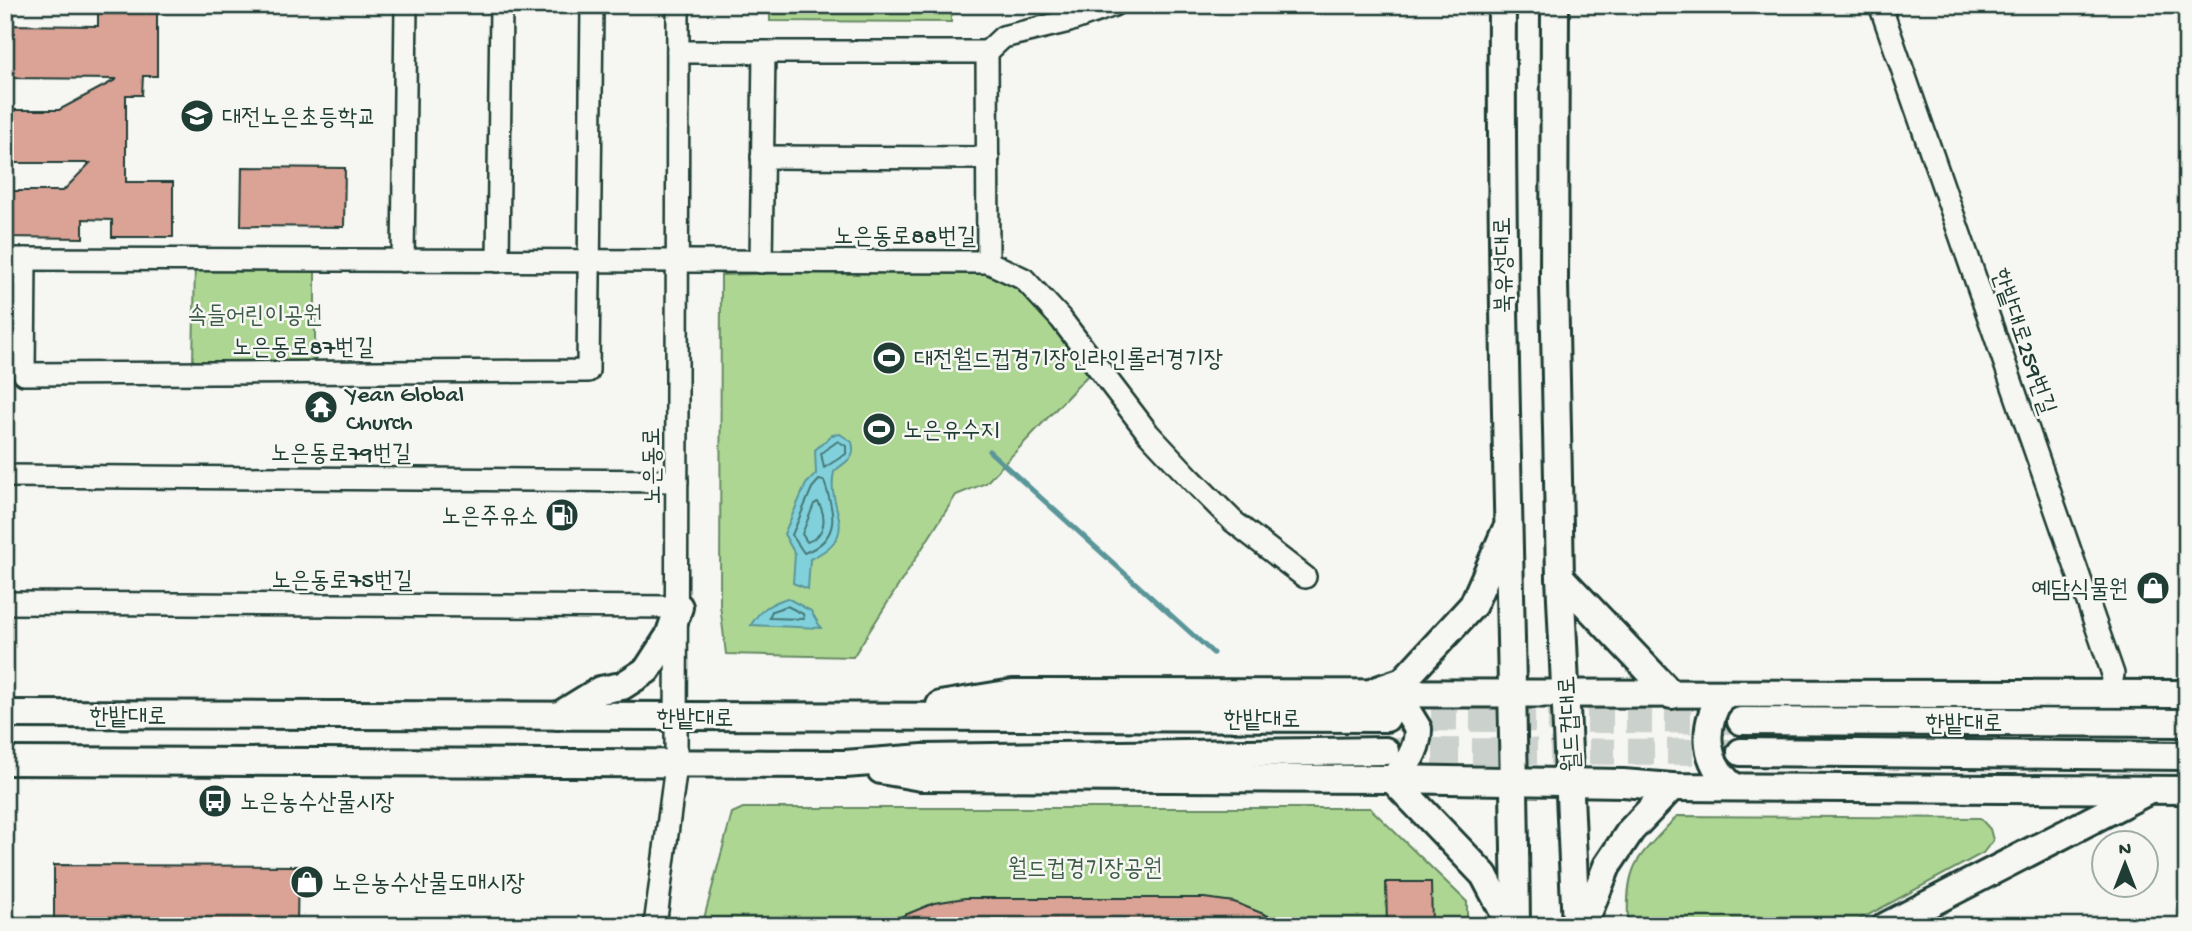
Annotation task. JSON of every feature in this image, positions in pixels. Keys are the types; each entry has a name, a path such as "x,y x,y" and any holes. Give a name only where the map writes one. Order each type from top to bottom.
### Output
{"main road":[{"name":"북유성대로","path":"1502,5 1501,237 1508,524"},
{"name":"월드컵대로","path":"1555,5 1554,282 1560,577 1576,926"},
{"path":"1508,524 1516,780 1516,926"},
{"path":"1376,702 1403,681 1472,605 1508,524"},
{"path":"1560,577 1672,695"},
{"path":"558,716 600,690 622,686 647,670 669,636 678,607"},
{"name":"한밭대로","path":"5,714 859,718 1376,702 1514,695 2187,694"},
{"path":"1722,695 1711,716 1709,751 1718,773 1734,787"},
{"path":"1376,702 1402,703 1418,729 1412,754 1402,770 1392,779"},
{"name":"한밭대로","path":"1741,721 2187,723"},
{"name":"한밭대로","path":"5,761 845,764 923,758 1385,751"},
{"name":"한밭대로","path":"1741,752 2187,756"},
{"path":"845,764 921,777 1516,780 1672,787 2187,790"},
{"path":"1392,779 1484,875 1511,926"},
{"path":"1583,926 1607,866 1631,830 1672,787"},
{"path":"1886,926 2152,790"}],"street":[{"path":"403,261 406,5"},
{"path":"498,261 501,5"},
{"name":"노은동로87번길","path":"592,5 589,262 588,371 23,374 15,259 589,262 676,262"},
{"name":"노은동로","path":"655,926 676,765 678,5"},
{"path":"678,52 987,52 1003,37 1069,21 1114,5"},
{"name":"한밭대로259번길","path":"1880,5 2113,674 2109,695"},
{"name":"노은동로88번길","path":"676,262 988,262 987,52"},
{"path":"761,262 764,53"},
{"path":"762,157 988,158"},
{"path":"988,262 1024,279 1060,319 1148,433 1190,478 1234,522 1305,576"},
{"name":"노은동로79번길","path":"5,475 677,481"},
{"name":"노은동로75번길","path":"5,603 678,607"}],"green space":[{"path":"770,5 951,5 951,22 770,21"},
{"name":"속들어린이공원","path":"195,265 315,265 315,363 193,363"},
{"name":"노은유수지","path":"975,268 1025,291 1059,328 1088,375 986,483 956,495 853,657 726,654 720,605 721,275"},
{"name":"월드컵경기장공원","path":"743,808 1370,808 1467,902 1467,926 702,926 732,813"},
{"path":"1677,816 1980,818 1990,829 1993,840 1983,853 1848,926 1628,926 1629,888 1636,864 1651,843"}],"water":[{"path":"840,434 852,442 853,453 849,460 834,472 834,498 839,530 836,540 810,559 808,589 793,583 795,554 784,534 806,484 816,474 815,450 832,435"},
{"path":"787,598 811,611 821,628 751,625 766,608"}],"building":[{"path":"98,5 157,5 157,76 143,76 142,95 126,95 126,182 173,182 173,237 112,237 112,220 83,219 83,238 5,237 5,191 63,191 90,163 5,163 7,110 59,110 117,79 5,78 5,25 98,26"},
{"path":"242,167 345,168 344,227 241,226"},
{"path":"54,865 298,866 297,926 54,926"},
{"path":"1386,882 1431,882 1432,926 1387,926"},
{"path":"965,898 1204,898 1234,902 1291,925 878,926 934,903"}],"waterway":[{"path":"989,451 1213,653"}],"tunnel":[{"path":"1392,718 1741,721"},
{"path":"1394,751 1741,752"}],"place":[{"name":"대전노은초등학교","path":"197,116"},
{"name":"대전월드컵경기장인라인롤러경기장","path":"889,358"},
{"name":"Yean Global Church","path":"321,407"},
{"name":"노은유수지","path":"879,429"},
{"name":"노은주유소","path":"562,515"},
{"name":"예담식물원","path":"2153,588"},
{"name":"노은농수산물시장","path":"215,801"},
{"name":"노은농수산물도매시장","path":"307,882"}]}
